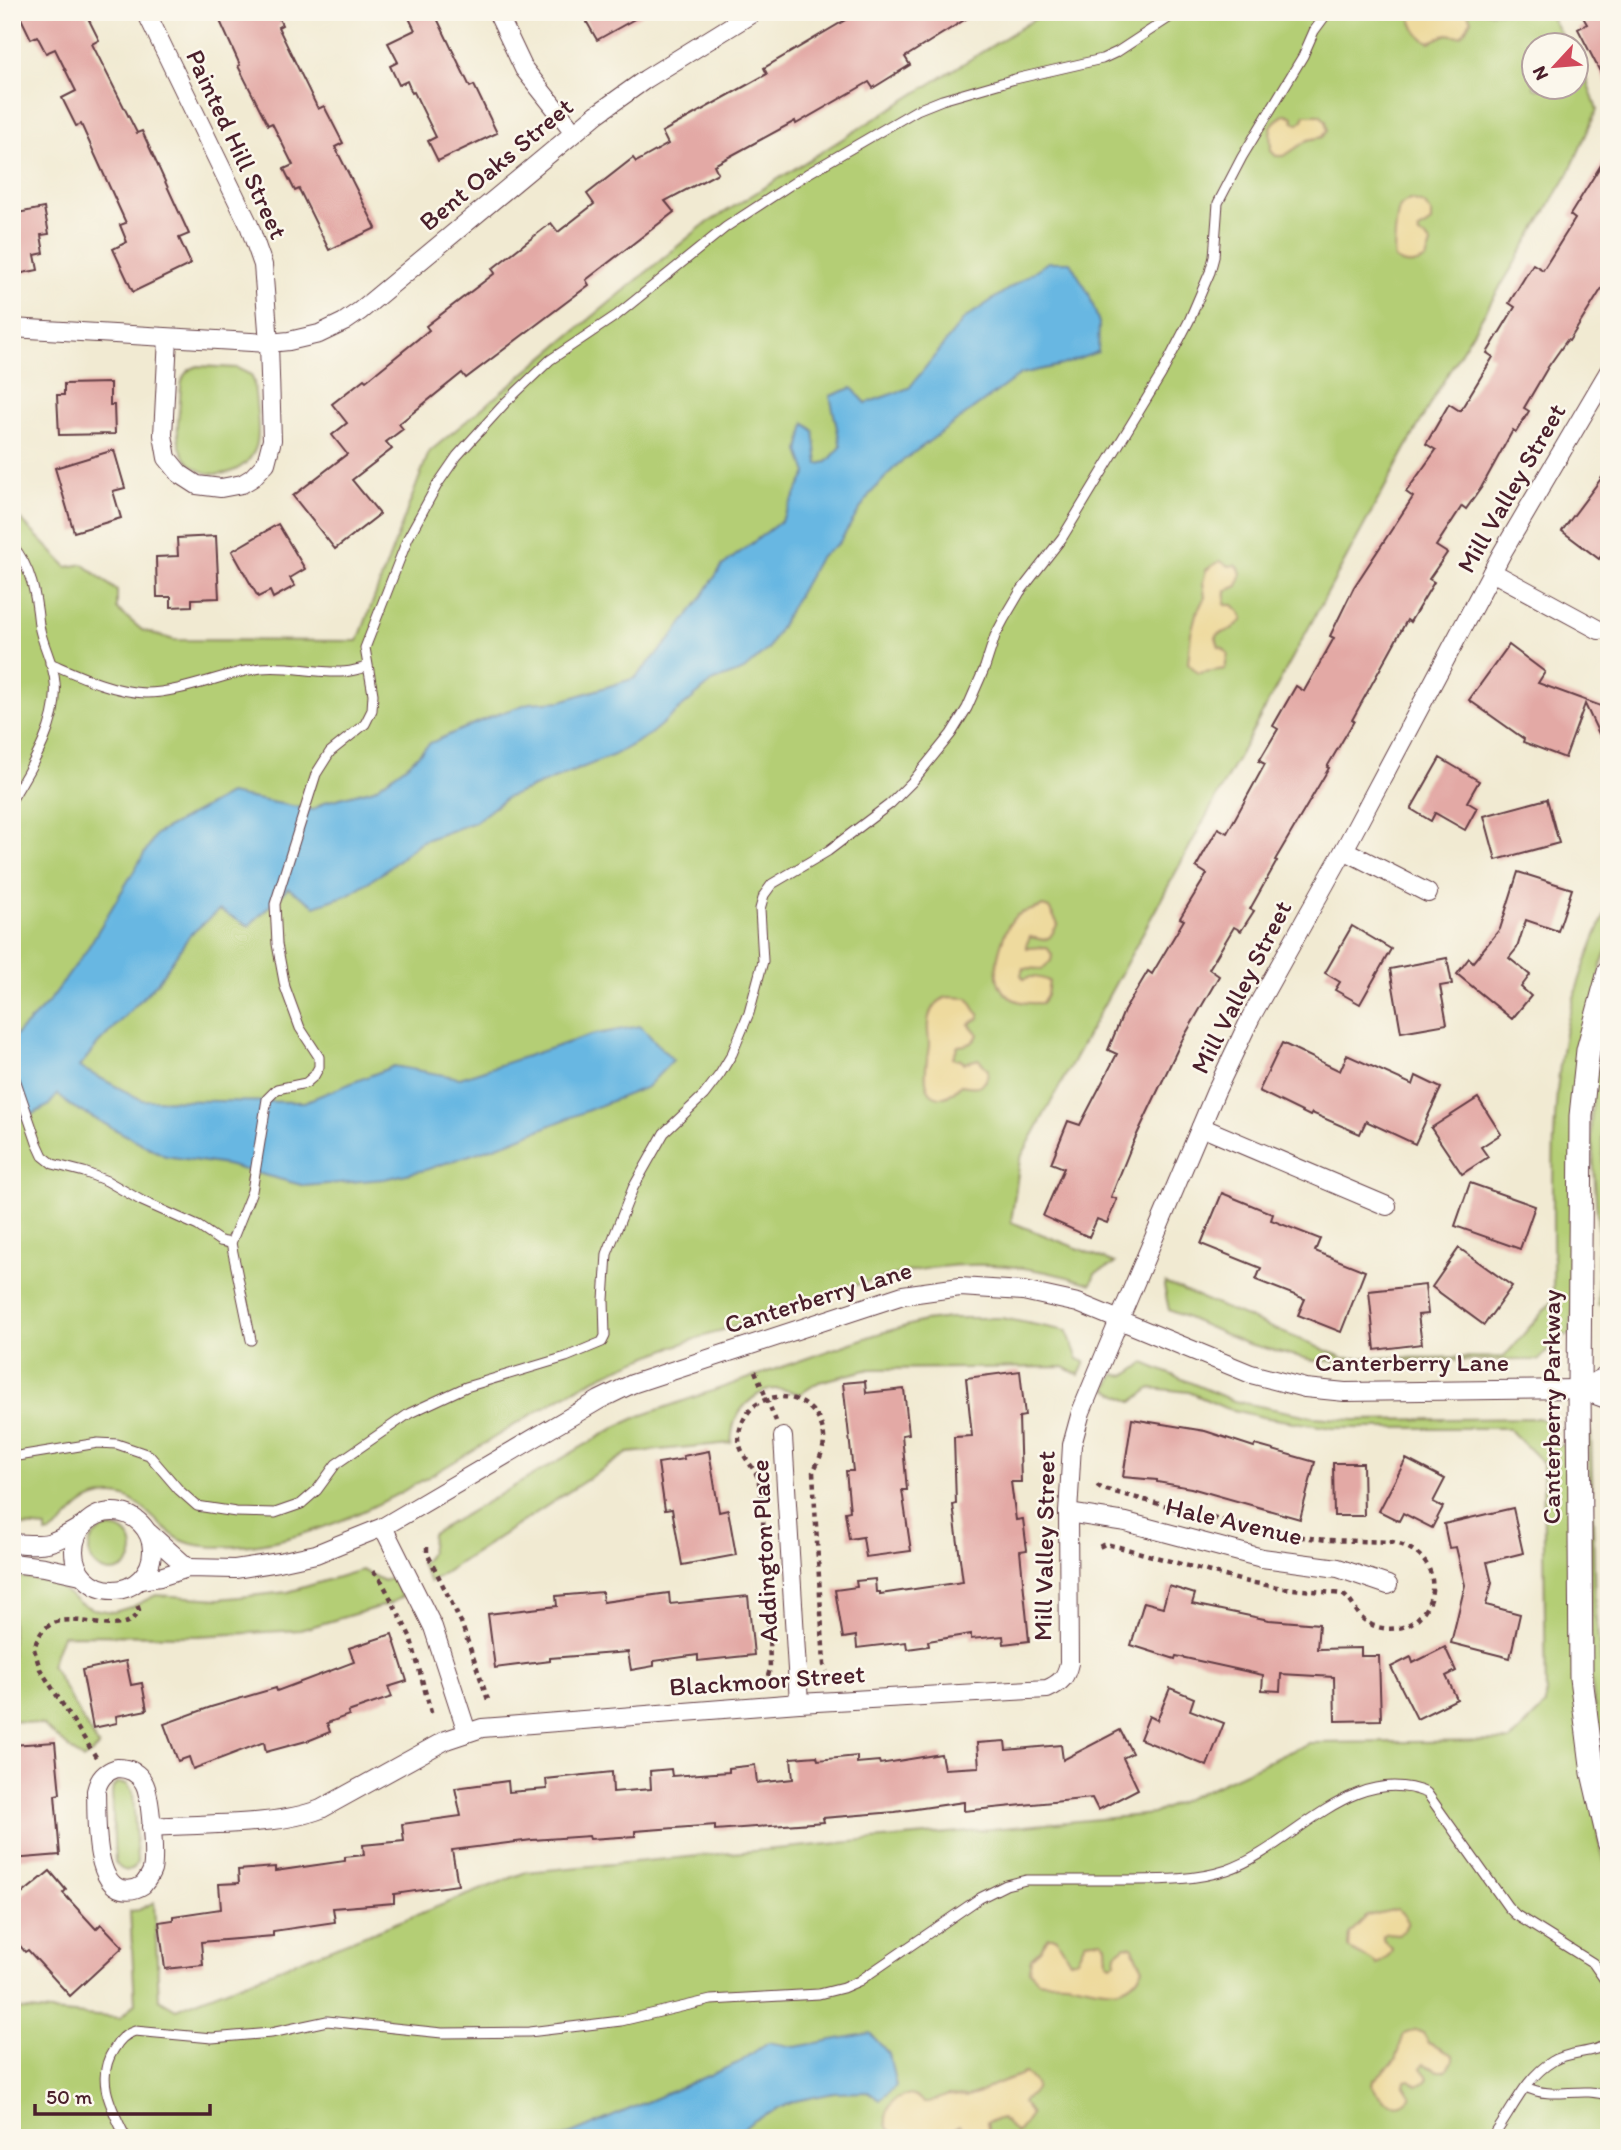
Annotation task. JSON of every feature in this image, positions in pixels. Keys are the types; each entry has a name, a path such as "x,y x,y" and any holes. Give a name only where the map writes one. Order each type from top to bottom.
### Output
{"street":[{"name":"Painted Hill Street","path":"146,12 256,243 263,265 269,343"},
{"path":"497,12 524,69 574,132"},
{"name":"Bent Oaks Street","path":"12,328 269,343 319,334 344,322 574,132 646,79 754,12"},
{"path":"168,338 163,435 165,451 188,481 208,488 242,484 252,478 265,463 271,448 269,343"},
{"name":"Mill Valley Street","path":"1066,1675 1069,1663 1069,1468 1075,1430 1119,1320 1251,1017 1344,850 1492,572 1609,371"},
{"path":"1492,572 1599,630"},
{"path":"1344,850 1428,893"},
{"name":"Canterberry Parkway","path":"1609,972 1588,1050 1581,1116 1579,1389 1581,1678 1593,1773 1609,1842"},
{"path":"1201,1127 1387,1206"},
{"name":"Canterberry Lane","path":"12,1563 81,1575 97,1587 117,1590 130,1587 141,1580 188,1568 235,1569 287,1561 316,1553 383,1527 599,1400 632,1384 903,1295 960,1287 1023,1291 1077,1303 1258,1377 1305,1388 1345,1392 1579,1389 1609,1400"},
{"name":"Canterberry Lane","path":"1579,1389 1609,1375"},
{"name":"Addington Place","path":"783,1437 799,1703"},
{"path":"12,1543 45,1545 59,1540 92,1518 116,1511 139,1522 188,1568"},
{"name":"Hale Avenue","path":"1068,1513 1126,1522 1262,1558 1338,1568 1388,1585"},
{"path":"81,1575 75,1563 74,1550 82,1526"},
{"path":"383,1527 433,1627 467,1732"},
{"path":"141,1580 152,1556 152,1543 147,1531"},
{"name":"Blackmoor Street","path":"151,1827 279,1819 312,1812 446,1740 491,1727 799,1703 1047,1689 1059,1683 1066,1675"},
{"path":"126,1768 141,1779 148,1791 151,1827 152,1863 147,1880 134,1889 114,1886 101,1867 96,1799 98,1783 107,1772 126,1768"}],"lane":[{"path":"251,1340 231,1242 256,1175 267,1099 277,1089 306,1083 314,1076 319,1057 300,1028 285,987 277,944 275,904 316,774 330,752 365,724 372,710 373,694 365,648 374,621 408,538 437,485 457,456 484,425 550,360 617,315 726,227 887,126 942,100 1102,59 1178,12"},
{"path":"12,1457 98,1443 117,1444 149,1455 179,1490 197,1506 236,1512 275,1513 301,1504 317,1490 336,1464 410,1413 466,1387 566,1357 602,1342 605,1336 607,1254 633,1188 664,1133 704,1095 720,1074 732,1054 755,995 763,961 760,909 764,895 772,884 828,851 890,804 913,781 951,734 967,708 995,636 1020,592 1062,538 1161,375 1210,272 1214,257 1218,203 1242,157 1303,57 1314,31 1328,12"},
{"path":"12,545 34,585 39,627 56,683 49,725 12,799"},
{"path":"50,663 119,689 146,693 166,691 263,668 296,667 342,672 367,667"},
{"path":"12,1070 43,1156 53,1164 107,1181 142,1201 198,1226 220,1241 231,1242"},
{"path":"126,2138 107,2093 104,2067 127,2033 135,2031 212,2038 271,2033 327,2021 442,2034 529,2032 590,2027 711,2000 819,1994 859,1981 980,1898 1006,1885 1027,1880 1169,1880 1212,1874 1243,1863 1337,1803 1380,1787 1410,1786 1427,1793 1508,1907 1516,1915 1593,1963 1609,1986"},
{"path":"1492,2138 1526,2087 1553,2060 1570,2053 1598,2048 1609,2042"},
{"path":"1526,2087 1545,2094 1580,2090 1609,2096"}],"path":[{"path":"755,1371 783,1437"},
{"path":"427,1547 461,1622 488,1700"},
{"path":"373,1571 382,1582 410,1636 432,1716"},
{"path":"95,1755 40,1669 34,1649 43,1629 55,1621 65,1619 120,1623 137,1615 139,1610 136,1602"}],"green space":[{"path":"1046,12 1548,12 1560,32 1520,32 1520,102 1590,102 1590,90 1597,110 1569,173 1435,395 1020,1159 1011,1222 1115,1263 1113,1265 1095,1273 1091,1284 1043,1271 999,1265 957,1265 917,1270 836,1291 625,1365 550,1403 409,1488 336,1522 287,1538 232,1547 192,1544 167,1531 136,1503 125,1497 111,1495 88,1501 51,1533 46,1534 46,1528 12,1525 12,517 20,519 67,567 83,564 117,591 117,609 142,630 174,640 358,641 429,452 701,227"},
{"path":"198,366 237,368 251,375 254,382 258,424 256,447 241,467 230,472 207,473 197,468 187,460 179,443 181,384 188,371"},
{"path":"1609,904 1609,945 1601,965 1570,1335 1555,1336 1555,1343 1539,1360 1316,1361 1245,1343 1169,1310 1165,1283 1344,1358 1504,1357 1553,1300 1554,1140 1563,1045 1576,991"},
{"path":"1609,1003 1609,1070 1602,1140 1605,1227 1601,1305 1598,1304 1598,1228 1591,1123 1595,1064"},
{"path":"1002,1318 1067,1331 1078,1359 1085,1362 1079,1375 1064,1367 870,1369 819,1382 800,1394 781,1389 765,1391 752,1399 738,1415 733,1426 731,1443 628,1453 430,1582 420,1563 429,1555 432,1534 618,1426 874,1335 924,1321"},
{"path":"1144,1363 1234,1401 1314,1417 1354,1420 1538,1418 1551,1428 1555,1445 1569,1445 1598,1839 1609,1876 1609,2138 12,2138 12,2005 16,2009 120,2018 135,2003 130,1911 139,1910 154,1902 159,1999 176,2009 526,1872 1153,1814 1309,1743 1510,1741 1546,1705 1543,1463 1508,1428 1332,1428 1225,1408 1189,1392 1151,1388 1132,1402 1107,1389 1115,1374 1127,1375"},
{"path":"1591,1428 1595,1610 1609,1736 1609,1807 1591,1680 1588,1429"},
{"path":"111,1528 126,1535 133,1550 126,1565 111,1572 96,1565 89,1550 96,1535"},
{"path":"361,1570 384,1581 392,1577 402,1597 389,1604 300,1630 198,1636 62,1635 51,1665 99,1747 83,1760 43,1725 12,1720 12,1576 52,1582 81,1604 114,1612 156,1595 219,1599 288,1592"},
{"path":"117,1783 127,1784 133,1792 137,1862 134,1868 128,1870 121,1869 115,1862 112,1793"}],"sand":[{"path":"1409,12 1467,12 1471,20 1460,36 1447,34 1430,42 1418,34"},
{"path":"1286,114 1293,117 1298,124 1305,115 1320,115 1326,121 1327,131 1322,137 1308,140 1284,156 1276,156 1271,151 1271,129 1275,122"},
{"path":"1410,200 1424,204 1431,213 1431,222 1418,231 1419,235 1431,244 1426,259 1410,264 1395,259 1394,248 1400,207"},
{"path":"1220,561 1229,566 1236,565 1240,570 1238,586 1226,591 1225,605 1233,605 1243,620 1216,637 1219,647 1228,654 1225,669 1198,673 1188,663 1191,633 1196,614 1205,597 1203,582 1206,570"},
{"path":"1043,906 1049,908 1058,924 1050,937 1044,940 1030,937 1026,945 1027,948 1047,947 1052,955 1051,961 1042,969 1023,968 1021,975 1024,979 1033,977 1049,981 1047,995 1042,1003 1017,1001 1002,990 998,982 997,961 1000,948 1007,929 1016,916"},
{"path":"947,997 968,998 979,1014 979,1018 969,1024 978,1034 977,1037 970,1043 958,1046 953,1057 964,1063 979,1059 988,1070 986,1080 980,1085 961,1085 944,1097 935,1096 930,1091 926,1068 931,1010"},
{"path":"1397,1909 1408,1922 1398,1934 1386,1933 1383,1936 1383,1940 1392,1949 1377,1965 1349,1948 1350,1933 1367,1916"},
{"path":"1048,1937 1056,1937 1070,1961 1077,1959 1085,1942 1102,1940 1106,1945 1107,1962 1111,1964 1115,1962 1116,1953 1125,1946 1132,1947 1143,1968 1136,1979 1118,1989 1038,1981 1029,1970 1031,1958"},
{"path":"1415,2030 1423,2033 1429,2043 1453,2055 1453,2060 1445,2071 1424,2064 1421,2068 1428,2077 1426,2081 1417,2086 1409,2080 1405,2081 1404,2085 1411,2096 1395,2105 1375,2091 1373,2081 1395,2060 1404,2034"},
{"path":"1025,2073 1036,2086 1023,2103 1031,2114 1016,2133 1002,2118 987,2122 989,2134 986,2138 968,2138 960,2125 955,2128 953,2138 930,2138 925,2132 912,2138 903,2137 888,2128 886,2116 889,2109 893,2101 903,2096 916,2096 924,2103 948,2095 967,2097"}],"water":[{"path":"1048,262 1070,262 1089,294 1099,323 1098,352 1062,365 1021,374 897,465 869,495 839,543 819,558 768,649 744,670 712,682 649,735 614,755 506,798 475,822 420,842 384,872 347,895 315,906 288,888 249,926 219,910 190,935 157,983 79,1067 142,1100 304,1102 394,1066 460,1078 591,1035 640,1026 673,1060 647,1087 506,1143 425,1170 384,1179 305,1186 226,1165 165,1156 69,1105 58,1094 48,1106 12,1125 12,1039 48,1003 86,951 156,834 229,794 313,810 325,802 374,789 410,763 430,743 490,717 529,703 561,701 635,678 669,641 722,566 781,521 807,473 799,451 805,423 814,431 818,464 827,462 841,447 830,396 852,388 866,403 909,388 964,319"},
{"path":"870,2033 889,2054 896,2086 880,2100 868,2092 834,2093 795,2101 753,2121 732,2138 562,2138 740,2062 768,2042 795,2047"}],"building":[{"path":"18,12 85,12 99,40 92,44 137,133 142,131 189,234 179,238 191,264 133,292 113,249 127,242 120,225 126,223 81,124 76,126 62,98 76,91 55,49 46,53 37,36 31,39"},
{"path":"216,12 276,12 282,25 278,27 318,109 324,106 343,143 335,147 376,228 329,250 299,189 295,191 284,169 293,165 272,123 268,125 238,66 240,65"},
{"path":"406,12 434,12 470,87 474,85 497,133 438,161 428,141 436,137 414,92 412,93 407,81 399,85 390,66 398,62 388,43 415,30"},
{"path":"581,12 647,12 597,40"},
{"path":"859,12 977,12 905,57 910,65 873,88 869,82 796,124 795,121 714,165 718,173 665,201 674,212 586,280 589,285 466,378 462,373 399,424 403,429 386,442 392,449 352,480 380,514 335,549 293,496 347,454 332,435 347,423 332,404 364,379 366,381 429,330 426,326 495,273 492,269 551,223 558,232 594,204 587,194 633,158 636,162 668,144 662,132 767,74 764,68"},
{"path":"1580,12 1609,12 1609,89 1590,52 1590,32 1580,32 1578,29 1587,24"},
{"path":"1609,152 1609,277 1569,341 1567,340 1548,367 1524,408 1529,411 1516,432 1513,430 1481,488 1466,509 1462,506 1436,546 1447,553 1429,579 1434,582 1410,622 1407,620 1327,767 1329,768 1275,860 1277,861 1250,909 1254,911 1241,931 1234,927 1209,969 1219,976 1181,1042 1132,1145 1111,1197 1117,1199 1107,1223 1097,1219 1089,1237 1043,1216 1064,1168 1051,1163 1068,1121 1080,1125 1117,1054 1108,1050 1124,1011 1148,971 1152,974 1184,920 1180,918 1207,874 1196,867 1218,828 1227,833 1265,764 1259,761 1278,729 1273,726 1296,686 1304,691 1334,638 1330,636 1354,587 1413,497 1406,492 1436,450 1426,444 1449,404 1460,411 1493,357 1487,353 1515,307 1509,303 1533,264 1543,270 1575,219 1570,215"},
{"path":"44,208 49,234 41,235 44,253 35,255 38,270 12,275 12,214"},
{"path":"110,383 110,405 114,405 115,434 59,435 57,395 64,395 64,384"},
{"path":"114,450 125,488 113,491 121,518 74,532 55,468"},
{"path":"1609,468 1609,545 1599,559 1562,531"},
{"path":"278,524 305,569 290,578 295,586 273,598 270,591 258,597 232,551"},
{"path":"216,536 219,598 192,599 192,606 171,607 171,597 157,597 156,557 178,556 177,538"},
{"path":"1509,645 1545,672 1538,683 1609,709 1609,755 1585,704 1565,758 1523,742 1524,739 1469,700"},
{"path":"1440,758 1479,781 1467,802 1477,808 1465,830 1435,813 1431,821 1411,809"},
{"path":"1547,799 1559,843 1496,860 1484,816"},
{"path":"1518,872 1572,889 1558,931 1526,920 1517,948 1509,958 1530,975 1521,987 1531,996 1512,1019 1457,974 1469,958 1473,962 1500,929"},
{"path":"1352,926 1391,949 1360,1004 1335,990 1340,982 1325,973"},
{"path":"1447,958 1452,984 1440,986 1447,1024 1401,1032 1390,969"},
{"path":"1282,1043 1340,1071 1347,1055 1413,1085 1416,1076 1441,1088 1415,1144 1366,1121 1360,1134 1312,1113 1310,1116 1259,1091"},
{"path":"1478,1098 1501,1134 1481,1147 1488,1157 1462,1174 1431,1128"},
{"path":"1470,1183 1535,1206 1520,1249 1455,1226"},
{"path":"1222,1193 1273,1214 1271,1220 1320,1239 1315,1251 1365,1271 1341,1332 1298,1315 1305,1299 1256,1280 1261,1268 1201,1244"},
{"path":"1459,1248 1512,1286 1484,1325 1432,1287"},
{"path":"1425,1285 1428,1314 1418,1315 1422,1344 1375,1350 1369,1291"},
{"path":"1020,1371 1025,1416 1019,1417 1021,1482 1011,1482 1016,1520 1023,1519 1027,1550 1020,1551 1029,1641 1004,1644 1003,1636 971,1639 971,1634 928,1641 929,1646 907,1649 906,1642 857,1648 856,1636 843,1638 835,1590 857,1587 856,1581 875,1579 876,1592 880,1594 963,1582 953,1505 956,1504 954,1437 972,1436 966,1378"},
{"path":"865,1381 866,1393 904,1389 909,1434 902,1435 907,1490 902,1490 911,1551 866,1557 863,1537 849,1539 845,1512 850,1511 846,1471 853,1471 843,1383"},
{"path":"1132,1419 1205,1431 1254,1447 1255,1445 1315,1462 1300,1519 1191,1488 1157,1480 1123,1477"},
{"path":"709,1451 719,1512 728,1510 736,1555 682,1565 672,1509 665,1510 658,1463"},
{"path":"1406,1459 1445,1479 1433,1502 1443,1507 1432,1528 1403,1513 1399,1521 1379,1511"},
{"path":"1333,1463 1363,1463 1364,1516 1334,1516"},
{"path":"1513,1508 1523,1553 1487,1562 1492,1583 1486,1605 1520,1614 1510,1658 1451,1643 1465,1585 1456,1547 1449,1548 1444,1524"},
{"path":"1169,1586 1195,1594 1192,1604 1269,1620 1319,1624 1317,1649 1361,1648 1361,1656 1379,1656 1381,1720 1335,1721 1334,1677 1281,1674 1280,1691 1262,1690 1263,1675 1176,1656 1175,1659 1131,1645 1144,1602 1163,1607"},
{"path":"602,1592 603,1602 669,1593 670,1604 748,1596 754,1655 698,1661 698,1655 654,1661 654,1666 631,1670 628,1652 550,1658 550,1661 495,1668 488,1614 557,1606 556,1596"},
{"path":"392,1634 407,1681 388,1687 392,1697 348,1712 349,1715 327,1723 330,1732 310,1740 266,1752 264,1742 193,1769 189,1757 178,1761 164,1724 276,1688 277,1691 354,1662 349,1648"},
{"path":"1445,1647 1456,1671 1446,1676 1457,1699 1417,1719 1391,1667 1411,1657 1413,1663"},
{"path":"126,1661 131,1685 142,1683 147,1710 116,1716 117,1723 93,1728 82,1670"},
{"path":"1170,1688 1194,1698 1190,1710 1224,1723 1207,1766 1140,1739 1149,1716 1157,1720"},
{"path":"1120,1730 1132,1753 1123,1758 1138,1789 1098,1810 1092,1798 964,1811 964,1802 895,1812 823,1818 824,1822 715,1830 715,1825 635,1831 635,1836 532,1840 452,1850 458,1885 394,1894 394,1903 333,1908 335,1922 273,1931 273,1936 201,1942 203,1965 165,1969 159,1922 173,1920 173,1916 221,1909 219,1884 239,1883 238,1870 275,1867 275,1871 345,1861 345,1857 364,1855 363,1845 404,1841 402,1824 461,1816 455,1788 508,1781 509,1792 547,1789 546,1779 612,1772 613,1792 651,1789 650,1771 671,1769 672,1776 729,1772 729,1768 755,1765 757,1783 793,1779 791,1758 817,1756 818,1760 857,1756 857,1763 879,1761 880,1764 941,1754 944,1769 979,1767 977,1743 1005,1741 1006,1750 1061,1745 1063,1760"},
{"path":"55,1742 60,1794 55,1795 60,1855 12,1859 12,1745"},
{"path":"50,1871 66,1890 63,1893 96,1929 101,1924 123,1947 70,1996 12,1936 12,1902"}]}
